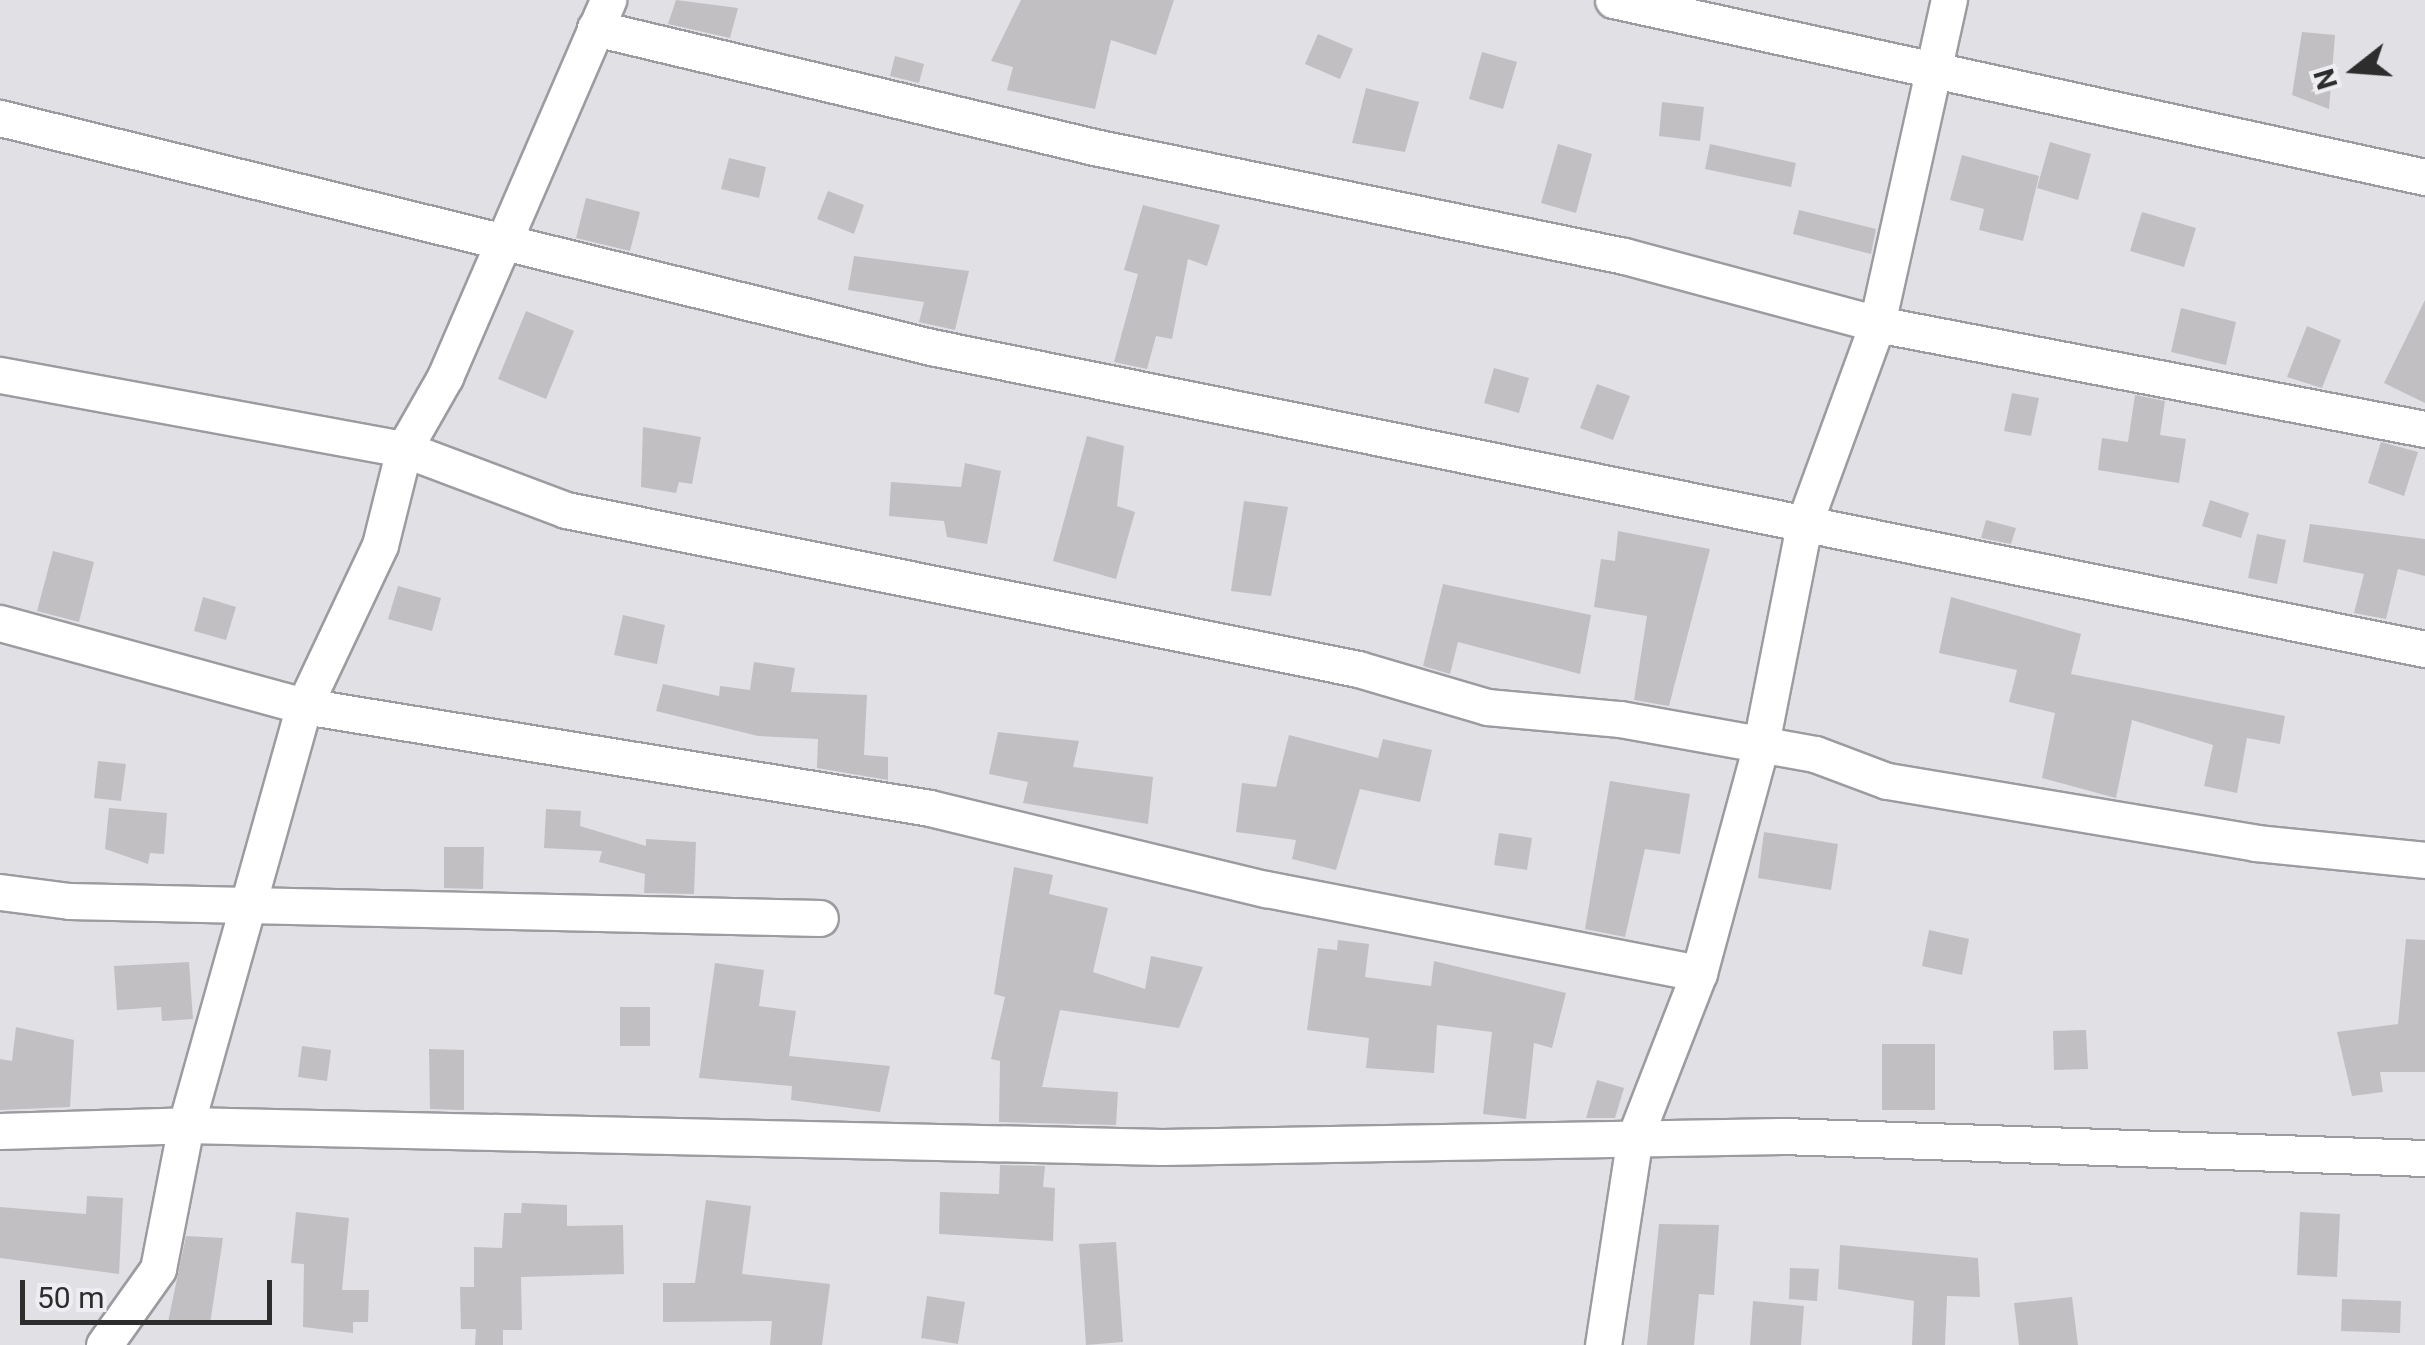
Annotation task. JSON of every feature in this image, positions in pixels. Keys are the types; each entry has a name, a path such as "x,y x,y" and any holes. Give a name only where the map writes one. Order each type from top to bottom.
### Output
{"street":[{"path":"1613,0 2425,177"},
{"path":"1603,1345 1635,1137 1700,973 1760,749 1804,524 1877,324 1949,0"},
{"path":"104,1345 158,1269 186,1125 304,706 380,545 404,449 445,377 496,246 601,14 1094,147 1624,256 1877,324 2425,429"},
{"path":"0,118 496,246 931,347 2425,648"},
{"path":"0,375 404,449 585,514 1358,669 1487,707 1620,719 1760,749 1815,754 1888,782 2256,843 2425,860"},
{"path":"0,623 304,706 930,808 1266,888 1700,973"},
{"path":"0,892 247,903 820,918"},
{"path":"0,1130 186,1125 1162,1148 1635,1137 2425,1158"}],"building":[{"path":"676,0 738,8 730,38 668,24"},
{"path":"1021,0 1174,0 1156,55 1111,40 1095,109 1007,90 1013,67 991,61"},
{"path":"2302,32 2335,35 2329,109 2292,95"},
{"path":"1318,34 1353,49 1340,79 1305,64"},
{"path":"1482,52 1517,62 1503,109 1469,99"},
{"path":"895,56 924,64 919,83 890,76"},
{"path":"1366,88 1419,102 1405,152 1352,143"},
{"path":"1662,102 1704,107 1700,141 1659,136"},
{"path":"2050,142 2091,154 2078,200 2037,188"},
{"path":"1558,144 1592,154 1576,213 1541,203"},
{"path":"1710,144 1796,163 1791,187 1705,169"},
{"path":"1962,155 2039,176 2023,241 1979,230 1984,209 1950,200"},
{"path":"729,158 766,167 759,198 721,189"},
{"path":"828,191 864,205 854,234 817,219"},
{"path":"586,198 640,212 630,251 576,238"},
{"path":"1143,205 1220,225 1207,266 1188,259 1172,339 1156,336 1147,369 1114,362 1138,274 1124,270"},
{"path":"1799,210 1876,229 1871,254 1793,234"},
{"path":"2142,212 2196,228 2184,267 2130,251"},
{"path":"854,256 969,271 955,330 919,322 924,302 848,290"},
{"path":"2425,300 2425,403 2384,383"},
{"path":"2181,308 2236,322 2226,365 2171,352"},
{"path":"526,311 574,331 546,399 498,379"},
{"path":"2307,326 2341,340 2322,388 2287,377"},
{"path":"1494,368 1529,378 1519,413 1484,403"},
{"path":"1597,384 1630,396 1613,440 1580,428"},
{"path":"2012,393 2039,398 2031,436 2004,431"},
{"path":"2135,395 2165,401 2160,435 2186,439 2179,483 2098,470 2102,438 2128,442"},
{"path":"643,427 701,437 692,484 679,482 676,493 641,487"},
{"path":"1087,436 1124,446 1117,506 1135,512 1116,579 1053,561"},
{"path":"2381,442 2418,452 2404,496 2368,483"},
{"path":"965,463 1001,471 987,544 947,537 944,521 889,516 891,482 961,487"},
{"path":"2210,500 2249,513 2241,538 2202,526"},
{"path":"1244,501 1288,507 1271,596 1231,591"},
{"path":"1986,520 2016,528 2011,544 1981,538"},
{"path":"2310,524 2425,539 2425,576 2398,569 2386,619 2354,613 2364,574 2303,562"},
{"path":"1618,531 1710,549 1669,706 1634,700 1647,616 1594,607 1601,559 1615,561"},
{"path":"2257,534 2286,540 2277,584 2248,578"},
{"path":"53,551 94,562 79,622 37,611"},
{"path":"1443,584 1591,615 1580,674 1458,642 1450,674 1423,666"},
{"path":"398,586 441,598 432,631 388,619"},
{"path":"203,597 236,607 226,640 194,631"},
{"path":"1951,597 2081,634 2071,674 2285,716 2280,744 2247,738 2237,793 2204,786 2213,745 2132,720 2116,798 2042,778 2055,713 2009,702 2017,670 1939,653"},
{"path":"623,615 665,625 657,664 614,655"},
{"path":"754,662 795,668 791,692 867,695 864,755 888,757 888,780 817,768 818,739 758,736 656,711 663,684 719,696 720,686 750,690"},
{"path":"998,732 1079,741 1073,767 1153,777 1148,824 1023,803 1028,782 989,774"},
{"path":"1289,735 1378,758 1383,739 1432,750 1420,802 1360,789 1336,870 1292,859 1296,840 1236,832 1242,783 1276,787"},
{"path":"98,761 126,764 121,801 94,798"},
{"path":"1610,781 1690,794 1680,854 1645,849 1625,937 1585,929"},
{"path":"109,808 167,813 164,854 150,853 148,864 105,849"},
{"path":"546,809 581,811 580,826 646,846 646,839 696,842 694,894 644,893 645,874 599,862 602,851 544,848"},
{"path":"1764,832 1838,844 1831,890 1758,878"},
{"path":"1499,833 1532,838 1527,870 1494,865"},
{"path":"444,847 484,847 483,889 444,888"},
{"path":"1014,867 1053,875 1049,894 1108,908 1093,972 1145,989 1151,956 1203,967 1179,1028 1060,1010 1042,1087 1118,1092 1116,1125 999,1122 1000,1061 991,1059 1005,997 994,994"},
{"path":"1929,930 1969,939 1962,975 1922,966"},
{"path":"2406,939 2425,940 2425,1072 2380,1072 2383,1092 2352,1096 2337,1032 2398,1024"},
{"path":"1338,940 1369,944 1365,977 1431,986 1434,961 1566,993 1552,1048 1534,1043 1526,1119 1483,1114 1492,1032 1437,1025 1434,1073 1366,1068 1369,1038 1307,1030 1318,948 1337,950"},
{"path":"189,962 193,1019 162,1021 161,1007 117,1010 114,966"},
{"path":"715,963 764,970 759,1006 796,1011 789,1056 890,1066 880,1112 791,1100 792,1086 699,1078"},
{"path":"620,1007 650,1007 650,1046 620,1046"},
{"path":"16,1027 74,1040 70,1107 0,1110 0,1059 12,1061"},
{"path":"2086,1030 2088,1069 2054,1070 2053,1031"},
{"path":"1882,1044 1935,1044 1935,1110 1882,1110"},
{"path":"302,1046 331,1050 327,1081 298,1077"},
{"path":"429,1049 464,1050 464,1110 430,1109"},
{"path":"1597,1080 1624,1088 1615,1118 1586,1118"},
{"path":"1000,1165 1045,1166 1043,1187 1055,1188 1053,1241 939,1234 940,1192 999,1194"},
{"path":"87,1196 123,1198 119,1274 0,1258 0,1207 86,1214"},
{"path":"706,1200 751,1206 742,1274 830,1284 822,1345 770,1345 772,1321 663,1322 663,1283 695,1283"},
{"path":"522,1203 567,1205 567,1226 623,1225 624,1274 521,1277 522,1330 503,1330 503,1345 475,1345 476,1329 461,1329 460,1287 474,1287 474,1247 502,1248 504,1213 521,1213"},
{"path":"296,1212 349,1218 342,1290 369,1290 368,1322 353,1322 353,1333 303,1327 304,1264 291,1263"},
{"path":"2300,1212 2340,1214 2337,1277 2297,1275"},
{"path":"1659,1224 1719,1225 1714,1295 1699,1294 1694,1345 1647,1345"},
{"path":"186,1236 223,1238 210,1324 168,1322"},
{"path":"1116,1242 1123,1342 1086,1345 1079,1244"},
{"path":"1840,1245 1978,1258 1980,1297 1947,1296 1945,1345 1912,1345 1914,1301 1838,1289"},
{"path":"1790,1268 1819,1269 1817,1301 1789,1299"},
{"path":"927,1296 965,1302 958,1344 921,1338"},
{"path":"2072,1297 2078,1345 2019,1345 2014,1303"},
{"path":"2342,1299 2401,1301 2400,1333 2341,1331"},
{"path":"1753,1301 1804,1306 1801,1345 1750,1345"}]}
